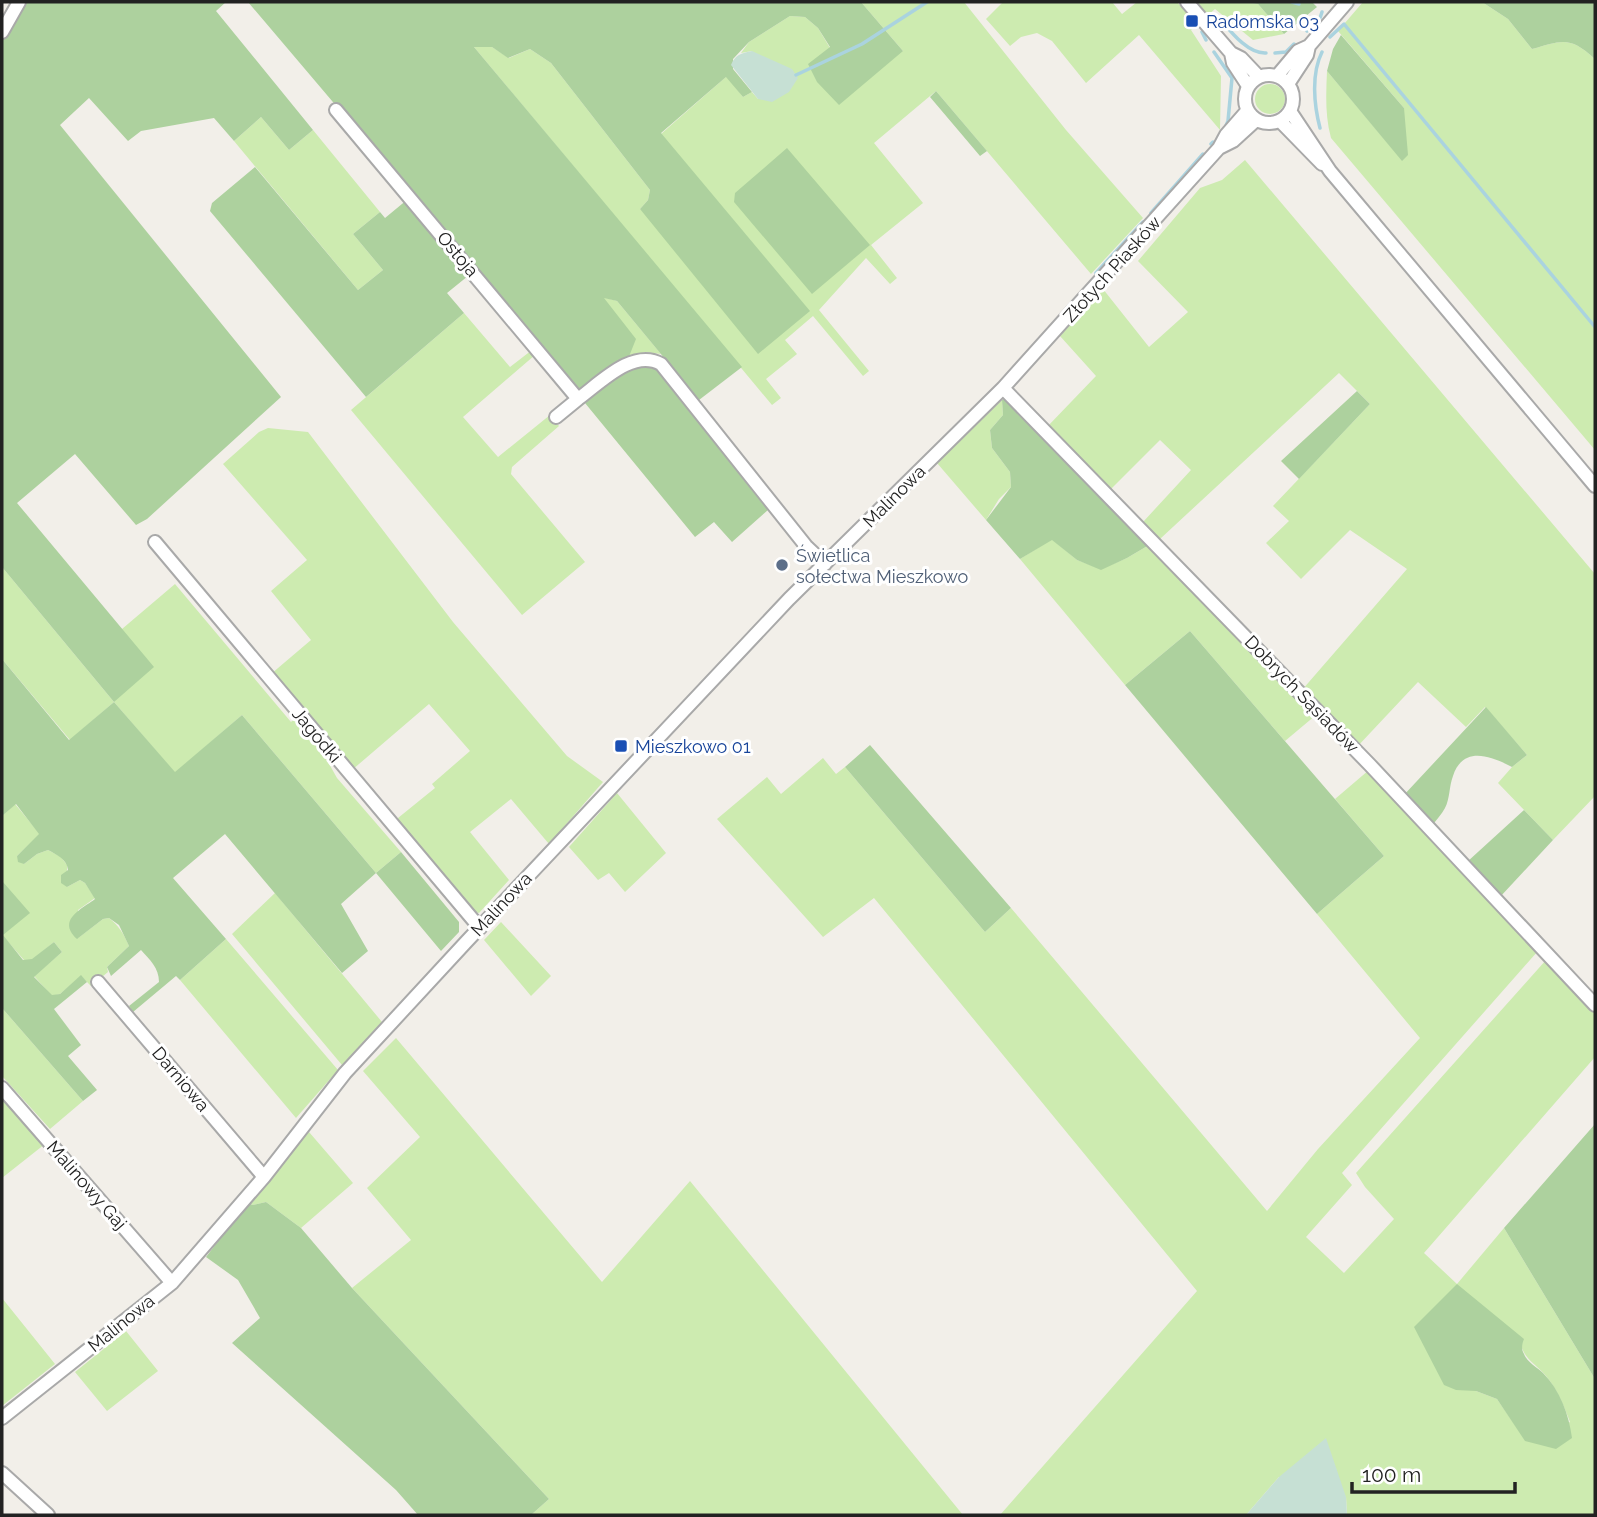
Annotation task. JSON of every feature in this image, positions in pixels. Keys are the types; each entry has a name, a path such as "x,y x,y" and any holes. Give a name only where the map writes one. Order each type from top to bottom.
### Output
{"street":[{"path":"2,32 19,2"},
{"path":"1186,2 1231,53 1241,58 1259,77 1282,80 1293,95 1290,111 1280,121 1268,124 1252,116 1244,98 1248,86 1259,77"},
{"path":"1282,80 1298,51 1309,46 1347,2"},
{"path":"1231,53 1233,63 1248,86"},
{"name":"Ostoja","path":"336,110 578,399"},
{"path":"1290,111 1330,171 1595,486"},
{"name":"Złotych Piasków","path":"1003,388 1219,148 1226,135 1252,116"},
{"path":"1280,121 1317,161 1330,171"},
{"path":"556,417 628,364 642,358 653,359 661,364 806,545 825,564"},
{"name":"Malinowa","path":"2,1418 172,1283 264,1177 345,1073 617,781 825,564 1003,388"},
{"name":"Dobrych Sąsiadów","path":"1003,388 1370,765 1595,1005"},
{"name":"Jagódki","path":"155,541 480,928"},
{"name":"Darniowa","path":"98,982 264,1177"},
{"name":"Malinowy Gaj","path":"2,1088 172,1283"},
{"path":"2,1473 48,1515"}],"green space":[{"path":"23,2 226,2 216,11 313,130 289,150 261,117 234,141 214,118 141,131 128,141 89,98 60,125 281,397 147,519 136,525 75,454 17,503 154,667 114,702 2,567 2,39"},
{"path":"248,2 861,2 903,51 839,105 817,82 808,64 830,47 818,28 805,17 790,16 749,42 733,59 733,69 752,92 743,97 726,77 661,133 810,311 758,354 640,209 648,200 650,190 551,63 530,49 508,58 492,47 474,47 742,367 699,400 617,301 604,298 636,339 628,359 579,392"},
{"path":"861,2 964,2 1066,130 1143,218 1091,274 936,91 874,143 923,203 871,245 897,278 890,284 866,258 819,310 869,371 863,376 813,316 785,340 797,354 766,379 781,398 772,405 474,47 492,47 509,58 530,49 551,63 650,190 648,200 640,209 809,311 661,134 727,76 743,97 752,92 758,99 752,51 741,53 749,42 790,16 805,17 818,28 830,48 822,55 903,51"},
{"path":"1003,2 1112,2 1122,14 1137,2 1177,2 1197,24 1191,30 1221,76 1220,130 1139,35 1086,83 1052,41 1037,33 1021,37 1010,46 986,19"},
{"path":"1197,2 1258,4 1284,34 1253,40 1215,9 1208,15"},
{"path":"1243,2 1312,2 1317,7 1284,34 1258,4"},
{"path":"1363,2 1482,2 1508,19 1532,49 1566,42 1579,46 1595,59 1595,450 1331,138 1326,97 1327,71 1402,160 1404,108 1338,31"},
{"path":"1482,2 1595,2 1595,59 1579,46 1566,42 1532,49 1508,19"},
{"path":"1341,35 1404,108 1408,155 1402,161 1327,71 1333,49"},
{"path":"752,51 792,69 798,78 789,92 772,102 758,99 731,65 739,55"},
{"path":"1270,84 1281,88 1285,99 1281,110 1270,114 1259,110 1255,99 1259,88"},
{"path":"936,91 987,151 980,156 930,97"},
{"path":"261,117 289,150 313,130 380,212 353,234 383,270 358,290 234,141"},
{"path":"787,148 870,245 812,294 734,202 735,193"},
{"path":"1245,160 1595,574 1595,796 1553,840 1498,783 1527,755 1485,707 1466,727 1418,682 1356,748 1302,690 1407,569 1350,530 1301,579 1266,543 1289,521 1273,506 1370,404 1339,373 1160,539 1143,522 1191,470 1160,440 1111,489 1047,427 1096,376 1060,336 1103,289 1149,347 1188,312 1138,261 1200,188 1222,180"},
{"path":"255,167 358,290 383,270 353,234 380,212 385,218 408,199 468,276 447,293 464,313 366,397 210,211 212,203"},
{"path":"603,297 617,301 661,354 645,352 628,359"},
{"path":"464,313 510,367 532,350 535,355 463,417 498,457 550,415 559,426 512,467 511,474 585,562 522,615 351,410"},
{"path":"650,365 661,369 773,509 768,510 732,542 714,522 695,537 585,403 623,373"},
{"path":"1357,391 1370,404 1299,479 1281,461"},
{"path":"1006,399 1149,545 1101,570 1077,560 1052,540 1020,559 986,520 1011,487 1010,472 992,448 990,430 1003,415 1002,400"},
{"path":"1002,400 1003,415 990,430 992,448 1010,472 1011,487 999,499 986,520 937,463"},
{"path":"268,428 308,432 453,622 567,756 603,782 549,844 511,799 470,832 509,880 479,913 470,911 398,825 398,818 435,788 432,784 470,751 429,704 352,770 271,674 311,640 271,591 307,560 223,464 259,432"},
{"path":"1052,539 1077,560 1101,569 1149,545 1316,715 1285,741 1190,631 1125,685 1020,559"},
{"path":"2,567 114,702 70,740 2,659"},
{"path":"175,584 291,722 296,717 314,737 337,778 401,852 376,873 242,715 175,773 114,702 122,629"},
{"path":"1190,631 1384,856 1317,914 1125,685"},
{"path":"2,659 69,740 114,702 175,772 242,715 376,873 341,904 368,951 342,973 225,834 173,878 226,939 180,980 176,976 133,1012 129,1006 159,982 156,968 151,961 141,950 111,976 107,967 129,946 119,925 109,918 103,919 77,939 69,926 73,916 95,899 85,883 80,880 67,887 61,883 61,875 68,870 66,863 48,850 24,864 18,862 17,856 39,834 16,804 2,816"},
{"path":"1486,707 1527,755 1512,767 1487,757 1478,756 1463,760 1453,776 1445,808 1432,826 1403,796"},
{"path":"870,745 1011,908 985,932 845,767"},
{"path":"823,758 836,774 845,767 985,932 1011,908 1267,1211 1318,1149 1420,1038 1317,914 1384,856 1335,799 1369,770 1538,951 1342,1173 1352,1185 1306,1237 1344,1273 1394,1219 1356,1173 1546,960 1595,1013 1595,1057 1424,1253 1457,1284 1504,1228 1595,1379 1595,1515 1347,1515 1346,1497 1279,1477 1246,1515 1000,1515 1197,1291 874,898 823,937 717,819 767,777 781,794","holes":["1521,1345 1554,1386 1570,1422 1526,1441 1497,1399 1476,1391"]},
{"path":"617,793 666,853 625,892 609,873 598,880 569,847"},
{"path":"15,804 40,834 17,856 24,864 48,850 61,857 67,865 67,887 80,880 95,898 78,910 78,938 103,919 109,918 121,930 129,946 107,967 108,972 91,986 81,976 60,994 52,996 34,976 62,952 54,942 32,960 24,960 2,935 2,816"},
{"path":"1524,810 1553,840 1500,897 1467,862"},
{"path":"401,852 459,922 459,932 441,951 376,873"},
{"path":"3,882 30,913 3,935 23,960 32,959 54,942 62,952 34,977 52,995 60,994 81,975 87,982 54,1009 81,1045 68,1056 97,1090 83,1101 2,1008"},
{"path":"275,893 382,1022 342,1065 232,934"},
{"path":"501,922 551,976 531,996 484,940"},
{"path":"226,939 338,1070 296,1118 180,980"},
{"path":"2,1008 83,1101 50,1129 2,1076"},
{"path":"396,1038 602,1282 690,1181 963,1515 531,1515 549,1499 352,1288 411,1240 367,1188 420,1137 363,1071"},
{"path":"2,1095 45,1144 2,1178"},
{"path":"1595,1124 1595,1379 1504,1228"},
{"path":"309,1132 353,1183 301,1228 266,1202 253,1205 247,1203"},
{"path":"266,1202 301,1228 352,1288 549,1499 531,1515 418,1515 396,1490 232,1343 260,1318 238,1280 206,1257 247,1203 253,1205"},
{"path":"1457,1284 1524,1339 1522,1348 1525,1357 1543,1373 1559,1395 1572,1438 1556,1449 1525,1441 1497,1399 1476,1391 1456,1390 1444,1385 1414,1327"},
{"path":"2,1298 55,1364 2,1406"},
{"path":"126,1331 158,1371 107,1411 75,1372"},
{"path":"1326,1438 1346,1497 1347,1515 1246,1515 1279,1477"}],"waterway":[{"path":"796,75 862,44 927,2"},
{"path":"1292,2 1299,4"},
{"path":"1307,31 1320,18 1322,12"},
{"path":"1220,19 1246,46 1266,53"},
{"path":"1330,37 1344,24 1595,327"},
{"path":"1202,32 1206,40"},
{"path":"1275,53 1286,52 1294,44"},
{"path":"1214,52 1232,78 1225,128"},
{"path":"1320,128 1315,90 1316,70 1322,52"},
{"path":"1151,213 1203,154"},
{"path":"1096,273 1143,222"}],"place":[{"name":"Radomska 03","path":"1192,21"},
{"name":"Świetlica sołectwa Mieszkowo","path":"782,565"},
{"name":"Mieszkowo 01","path":"621,746"}]}
